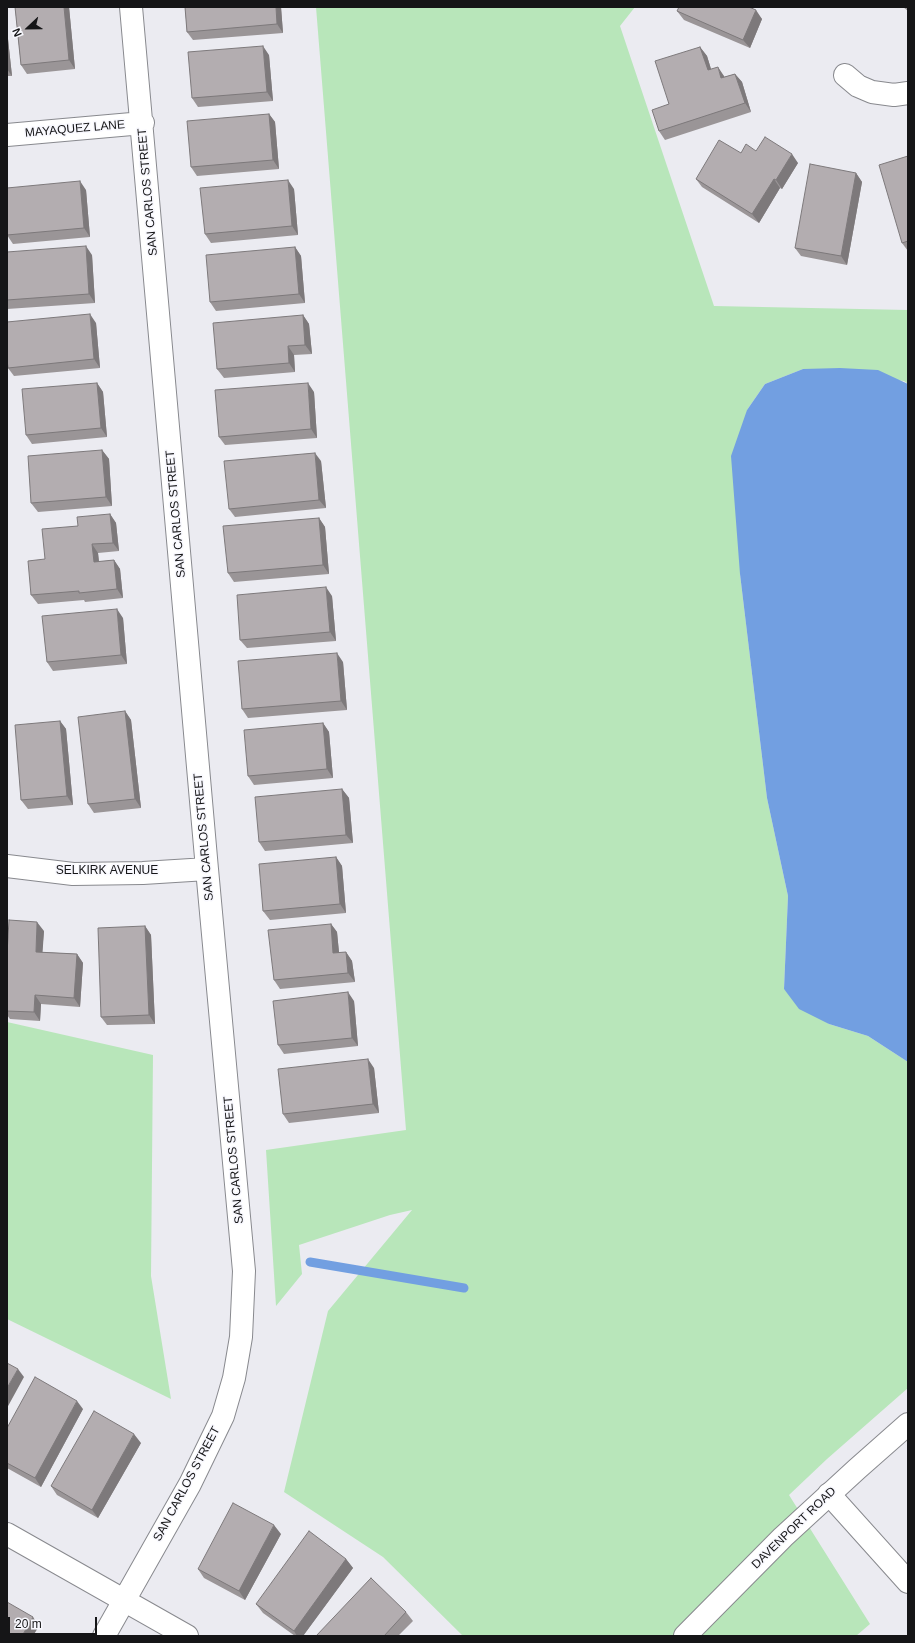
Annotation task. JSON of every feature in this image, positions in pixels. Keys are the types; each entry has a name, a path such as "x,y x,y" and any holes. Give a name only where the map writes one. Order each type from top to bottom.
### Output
{"street":[{"name":"SAN CARLOS STREET","path":"104,1636 190,1484 223,1416 234,1378 241,1337 244,1271 131,7"},
{"path":"845,75 858,86 872,92 894,95 908,93"},
{"name":"MAYAQUEZ LANE","path":"7,135 142,123"},
{"name":"SELKIRK AVENUE","path":"7,866 73,874 143,873 207,869"},
{"name":"DAVENPORT ROAD","path":"684,1636 783,1537 908,1424"},
{"path":"829,1494 908,1582"},
{"path":"7,1534 187,1636"}],"green space":[{"path":"316,7 635,7 620,26 714,306 908,310 908,384 904,381 803,369 765,384 747,410 740,574 767,798 788,896 784,989 829,1024 868,1036 908,1062 908,1388 827,1459 789,1495 870,1624 856,1636 463,1636 383,1557 284,1492 328,1311 412,1210 390,1215 299,1245 302,1274 276,1306 266,1150 406,1130"},
{"path":"7,1022 153,1055 151,1276 171,1399 7,1319"}],"water":[{"path":"840,368 878,370 908,384 908,1062 868,1036 829,1024 799,1009 784,989 788,896 767,798 740,574 731,456 747,410 765,384 803,369"}],"building":[{"path":"15,7 64,7 69,60 21,65"},
{"path":"185,7 276,7 277,24 187,32"},
{"path":"679,7 749,7 756,10 743,40 677,11"},
{"path":"263,46 267,92 192,98 188,52"},
{"path":"700,47 708,70 718,67 721,78 735,74 745,103 659,131 652,110 669,104 655,61"},
{"path":"269,114 273,160 191,167 187,121"},
{"path":"765,137 792,154 752,214 696,179 719,140 741,153 746,144 756,151"},
{"path":"908,156 908,241 902,243 879,165"},
{"path":"810,164 856,173 841,256 795,248"},
{"path":"288,180 292,226 205,234 200,188"},
{"path":"80,181 84,228 7,235 7,188"},
{"path":"86,246 89,294 7,300 7,252"},
{"path":"295,247 299,294 210,302 206,255"},
{"path":"90,314 94,359 8,368 7,322"},
{"path":"303,315 305,345 288,346 289,363 217,369 213,323"},
{"path":"97,383 101,428 26,435 22,389"},
{"path":"308,383 311,429 219,437 215,390"},
{"path":"102,450 106,497 31,503 28,456"},
{"path":"315,453 319,500 229,509 224,461"},
{"path":"110,514 113,543 92,544 94,562 114,560 117,589 79,593 79,591 31,595 28,561 45,559 42,529 78,526 77,517"},
{"path":"319,518 323,565 228,573 223,526"},
{"path":"326,587 330,632 240,640 237,595"},
{"path":"117,609 121,655 47,662 42,616"},
{"path":"337,653 341,701 242,709 238,661"},
{"path":"125,711 135,799 88,804 78,717"},
{"path":"60,721 67,796 21,800 15,725"},
{"path":"323,723 327,769 248,776 244,730"},
{"path":"342,789 346,835 259,842 255,797"},
{"path":"336,857 340,904 263,911 259,864"},
{"path":"9,920 37,922 36,952 77,954 74,998 35,995 34,1012 7,1011 7,954"},
{"path":"331,924 333,953 346,952 348,973 274,980 268,930"},
{"path":"145,926 149,1015 101,1017 98,928"},
{"path":"348,992 352,1038 278,1045 273,1001"},
{"path":"368,1059 373,1104 283,1114 278,1069"},
{"path":"7,1363 18,1369 7,1388"},
{"path":"35,1377 77,1401 35,1478 7,1463 7,1428"},
{"path":"94,1411 134,1434 92,1510 51,1486"},
{"path":"233,1503 274,1525 239,1591 198,1569"},
{"path":"309,1531 346,1559 294,1631 256,1604"},
{"path":"371,1578 406,1612 384,1636 316,1636"},
{"path":"7,1602 33,1617 22,1636 7,1636"}],"waterway":[{"path":"310,1262 464,1288"}]}
